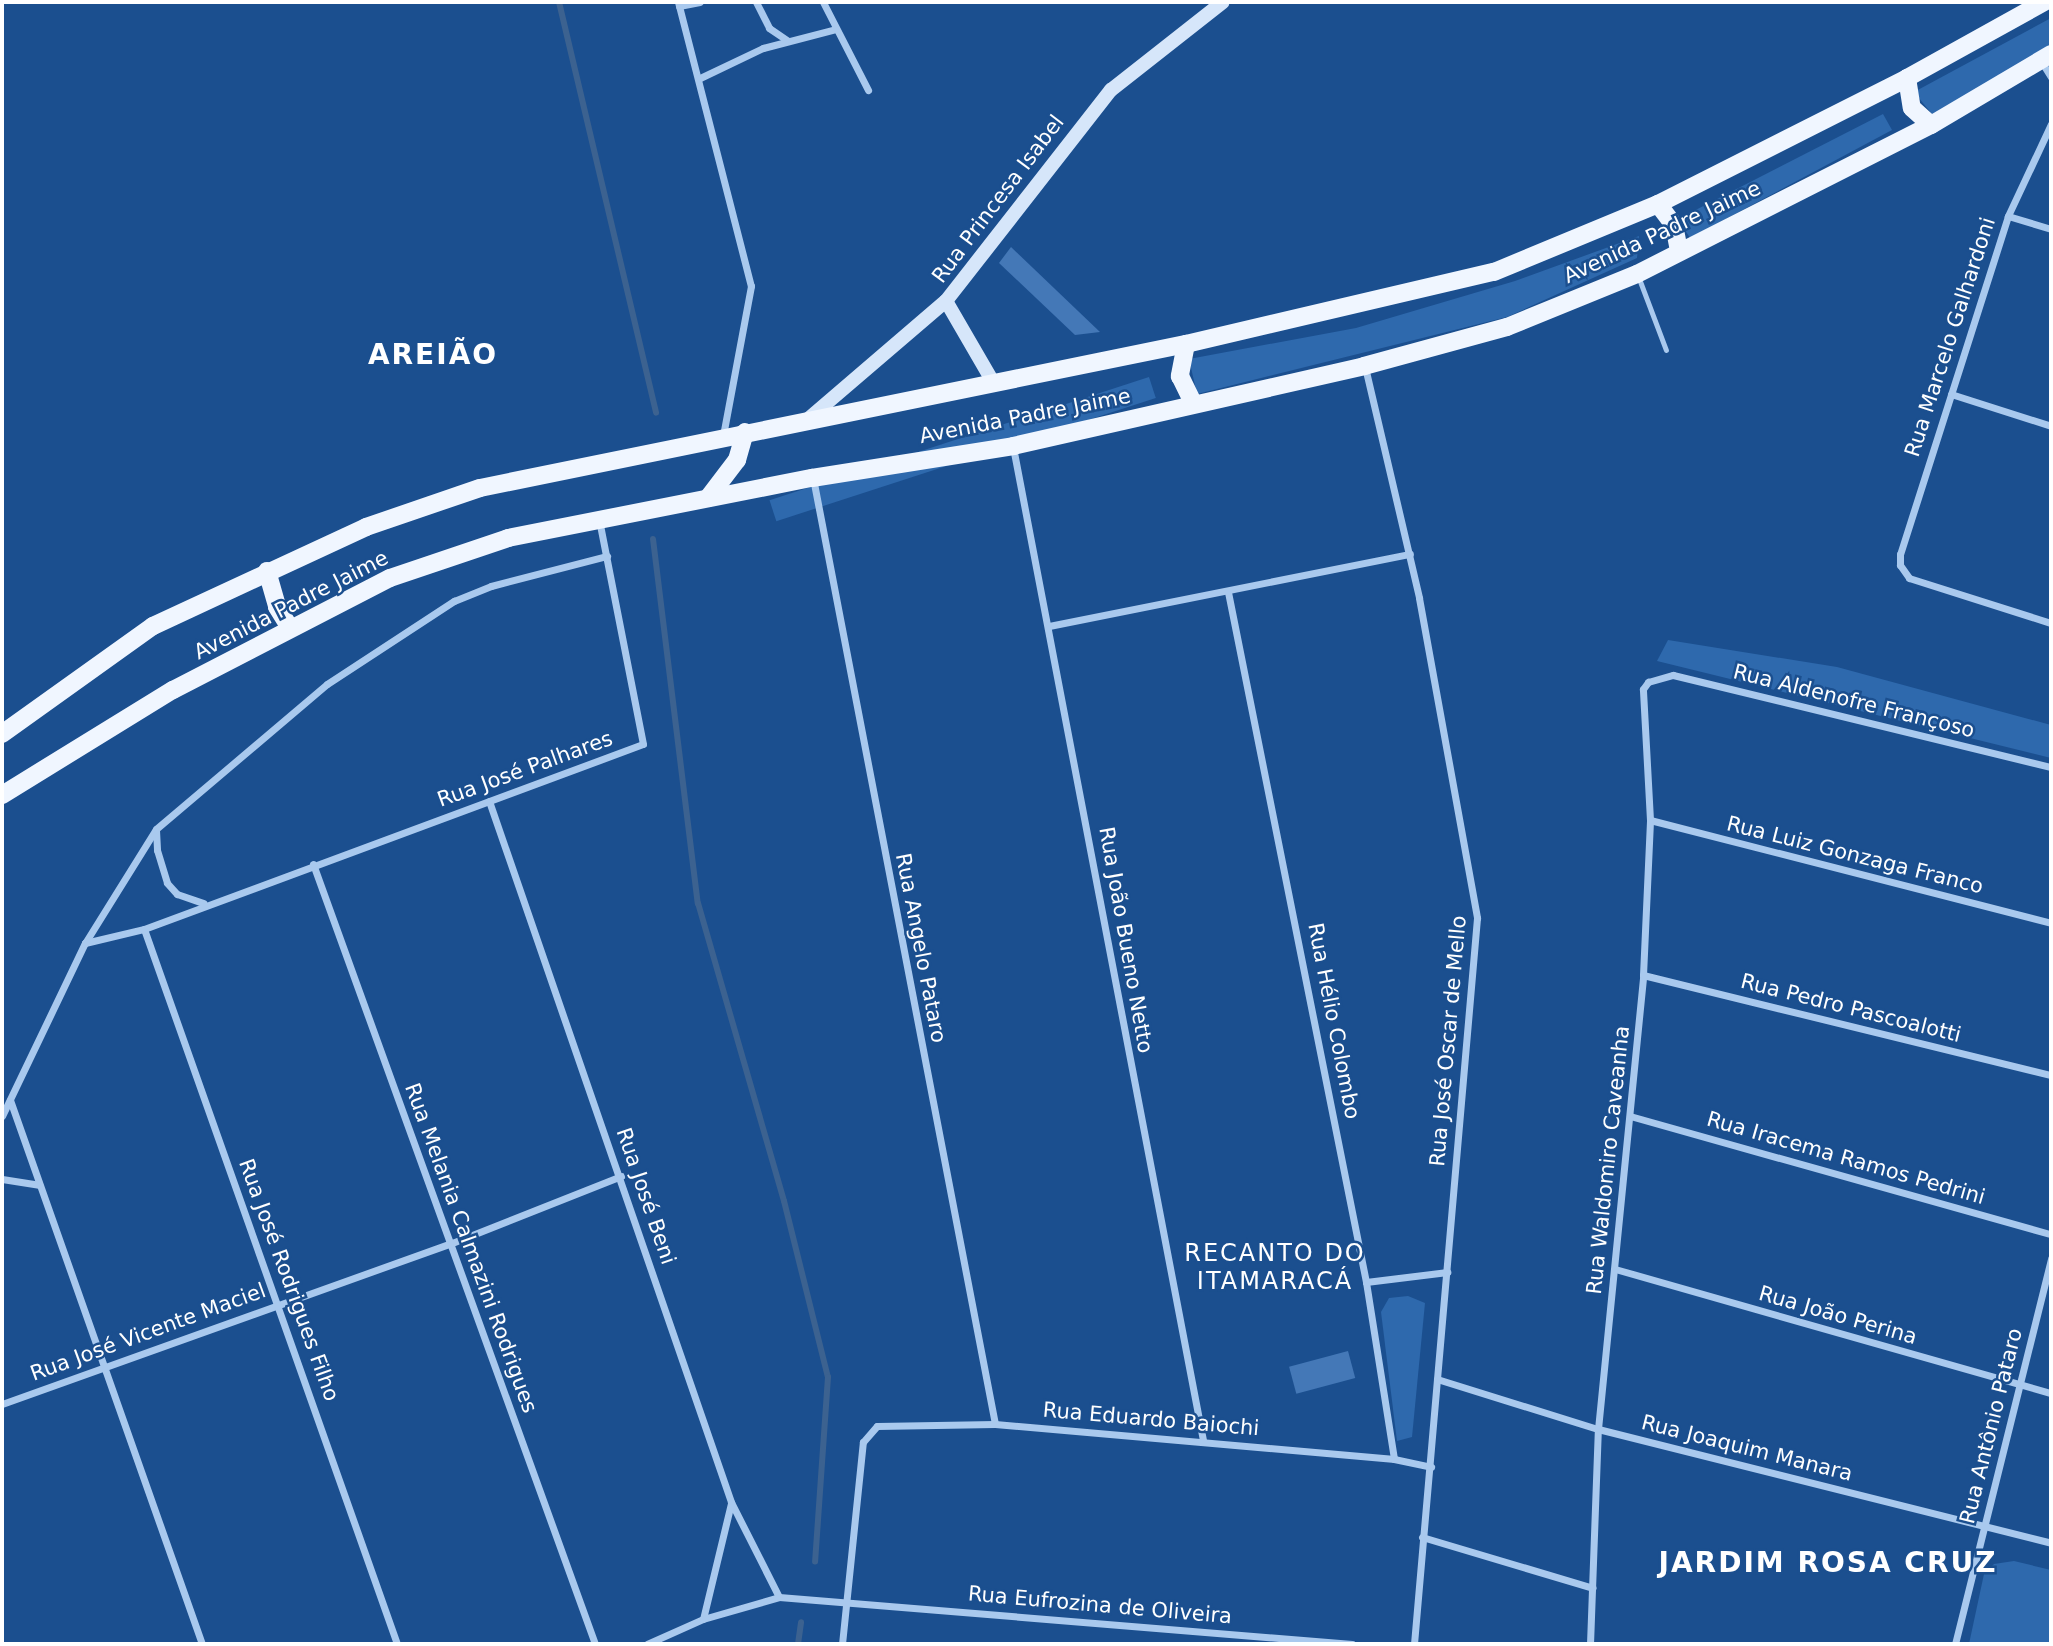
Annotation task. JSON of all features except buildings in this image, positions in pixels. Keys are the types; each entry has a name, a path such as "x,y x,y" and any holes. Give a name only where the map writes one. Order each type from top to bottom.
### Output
{"main road":[{"name":"Avenida Padre Jaime","path":"2,734 153,626 366,527 480,488 723,436 806,422 1186,344 1494,272 1658,204 1907,78 2044,2"},
{"name":"Avenida Padre Jaime","path":"2,795 173,690 289,626 404,573 508,538 813,478 1013,446 1364,366 1507,327 1637,274 1931,125 2046,57"},
{"path":"1907,78 1912,108 1931,125"},
{"path":"1658,204 1674,225 1679,251"},
{"path":"1186,344 1180,376 1193,403"},
{"path":"708,498 737,460 745,432"},
{"path":"267,571 277,607 289,626"}],"street":[{"path":"700,2 679,4 751,286 723,436"},
{"path":"756,2 769,29 787,40"},
{"path":"823,2 868,90"},
{"name":"Rua Princesa Isabel","path":"806,422 946,301 1111,90 1223,2"},
{"path":"700,78 787,40 836,29"},
{"path":"2046,57 2051,77"},
{"name":"Rua Marcelo Galhardoni","path":"2051,124 2008,216 1901,542 1900,565 1909,578 2051,623"},
{"path":"2008,216 2051,229"},
{"name":"Avenida Padre Jaime","path":"946,301 993,383"},
{"name":"Rua José Oscar de Mello","path":"1364,366 1410,554 1478,918 1414,1644"},
{"path":"1951,394 2051,426"},
{"name":"Rua João Bueno Netto","path":"1013,446 1203,1440"},
{"name":"Rua Angelo Pataro","path":"813,478 995,1424"},
{"name":"Rua José Palhares","path":"85,943 144,929 203,904 643,744 599,519"},
{"path":"1049,626 1410,554"},
{"path":"2,1116 85,943 156,829 327,684 454,601 491,586 607,556"},
{"name":"Rua Hélio Colombo","path":"1228,592 1366,1282 1394,1459"},
{"name":"Rua Aldenofre Françoso","path":"1648,682 1673,675 2051,767"},
{"name":"Rua Waldomiro Caveanha","path":"1591,1644 1598,1429 1643,975 1650,820 1640,698 1648,682"},
{"name":"Rua José Beni","path":"489,802 621,1176 731,1502 779,1597"},
{"name":"Rua Luiz Gonzaga Franco","path":"1650,820 2051,923"},
{"path":"156,829 157,850 167,883 177,894 203,904"},
{"name":"Rua Melania Calmazini Rodrigues","path":"313,864 595,1644"},
{"name":"Rua José Rodrigues Filho","path":"144,929 280,1302 397,1644"},
{"name":"Rua Pedro Pascoalotti","path":"1643,975 2051,1075"},
{"path":"10,1099 202,1644"},
{"name":"Rua Iracema Ramos Pedrini","path":"1630,1116 2051,1234"},
{"name":"Rua José Vicente Maciel","path":"2,1404 280,1302 452,1243 621,1176"},
{"path":"2,1180 39,1185"},
{"name":"Rua Antônio Pataro","path":"1955,1644 2051,1258"},
{"name":"Rua João Perina","path":"1615,1269 2051,1393"},
{"path":"1366,1282 1447,1272"},
{"name":"Rua Joaquim Manara","path":"1437,1379 1598,1429 2051,1543"},
{"name":"Rua Eduardo Baiochi","path":"845,1602 863,1442 869,1431 887,1424 995,1424 1203,1440 1394,1459 1430,1467"},
{"path":"703,1619 731,1502"},
{"path":"1422,1537 1593,1588"},
{"path":"647,1644 660,1642 703,1619 779,1597"},
{"name":"Rua Eufrozina de Oliveira","path":"779,1597 1352,1644"},
{"path":"842,1644 845,1602"}],"lane":[{"path":"1637,274 1666,350"}],"shaded area":[{"path":"2051,18 2051,47 1932,114 1914,92"},
{"path":"1883,114 1892,130 1690,238 1678,219"},
{"path":"1639,236 1637,258 1507,317 1197,394 1189,359 1356,328 1515,281"},
{"path":"1149,377 1156,398 776,521 770,500"},
{"path":"1668,640 1837,667 2051,725 2051,758 1657,661"},
{"path":"1408,1296 1425,1303 1412,1437 1397,1441 1381,1312 1389,1298"},
{"path":"2014,1561 2051,1570 2051,1644 1969,1644 1984,1574 1994,1564"}],"waterway":[{"path":"559,2 656,413"},
{"path":"653,539 698,903 784,1201 828,1377 815,1562"},
{"path":"798,1644 801,1622"}],"district":[{"name":"AREIÃO","path":"433,355"},
{"name":"RECANTO DO ITAMARACÁ","path":"1275,1268"},
{"name":"JARDIM ROSA CRUZ","path":"1828,1563"}]}
